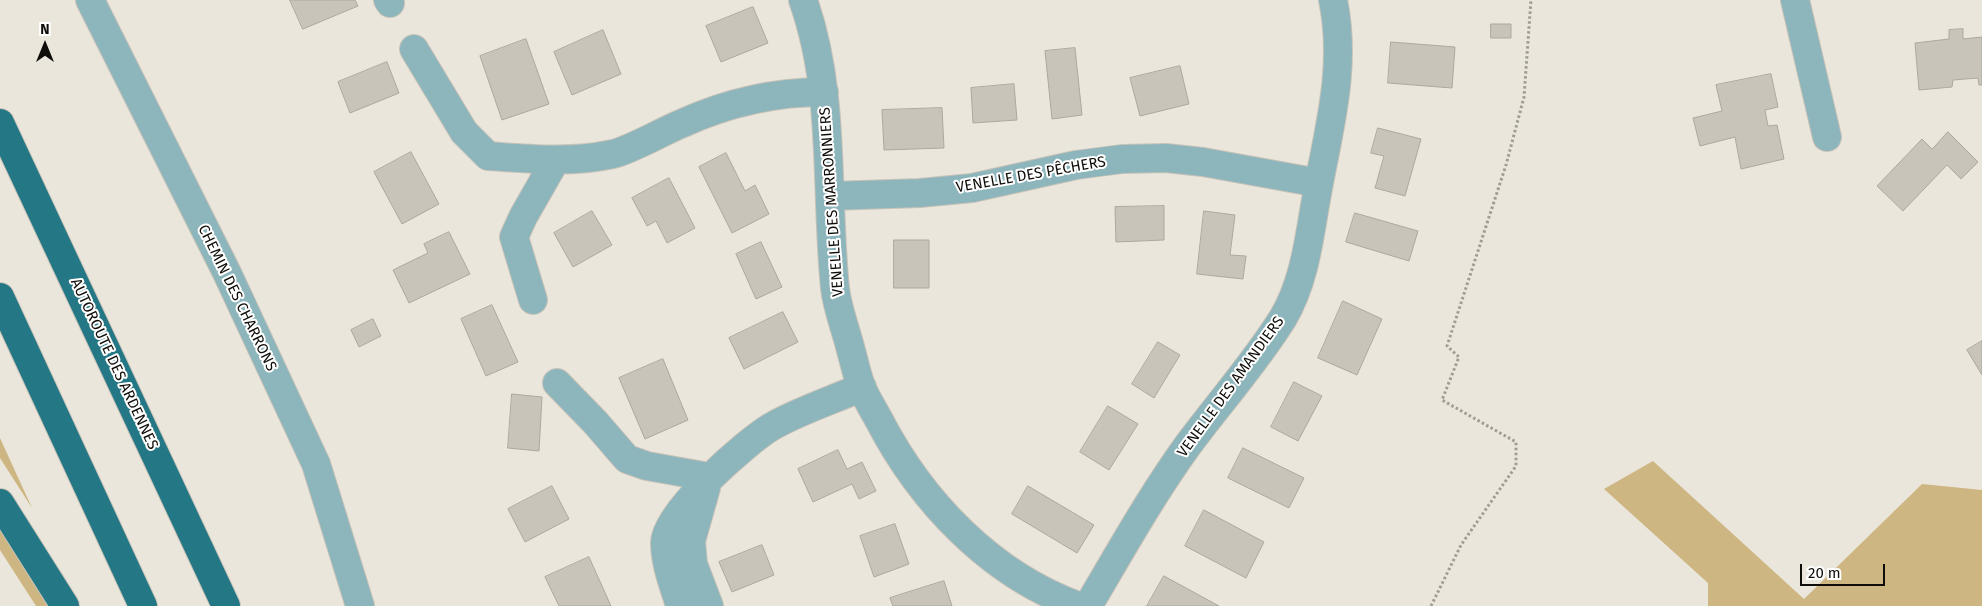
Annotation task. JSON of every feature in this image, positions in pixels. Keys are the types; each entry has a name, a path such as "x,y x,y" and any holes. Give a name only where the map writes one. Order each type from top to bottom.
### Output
{"highway":[{"name":"AUTOROUTE DES ARDENNES","path":"0,123 226,606"},
{"path":"0,297 144,606"},
{"path":"0,503 65,606"}],"street":[{"name":"CHEMIN DES CHARRONS","path":"90,0 227,273 316,464 360,606"},
{"name":"VENELLE DES MARRONNIERS","path":"803,0 818,54 824,92 832,196 836,290 862,387 892,446 942,511 979,547 1006,568 1035,588 1078,606"},
{"name":"VENELLE DES AMANDIERS","path":"1088,606 1187,447 1283,317 1301,271 1338,82 1338,25 1333,0"},
{"path":"1794,0 1826,137"},
{"path":"414,49 464,132 488,156 555,161 615,154 686,121 730,106 795,92 824,92"},
{"name":"VENELLE DES PÊCHERS","path":"832,196 920,193 972,188 1076,164 1122,159 1166,158 1203,162 1319,182"},
{"path":"533,300 514,237 523,217 555,161"},
{"path":"557,383 595,422 627,459 648,466 709,477"},
{"path":"680,606 671,577 664,542 671,523 709,477 770,427 862,387"},
{"path":"709,477 691,541 693,564 709,606"}],"path":[{"path":"1431,606 1461,544 1516,466 1516,442 1442,400 1458,357 1447,346 1506,166 1524,97 1530,0"}],"shaded area":[{"path":"0,438 32,508 0,458"},
{"path":"1653,461 1804,599 1922,484 1982,490 1982,606 1708,606 1708,583 1604,489"},
{"path":"0,524 52,606 36,606 0,550"}],"building":[{"path":"290,0 355,0 358,6 303,29"},
{"path":"753,7 768,43 721,62 706,26"},
{"path":"1491,24 1511,24 1511,38 1491,38"},
{"path":"1963,29 1963,39 1982,37 1982,85 1979,85 1978,78 1953,80 1952,87 1919,90 1915,43 1949,39 1949,30"},
{"path":"603,30 621,74 572,95 554,52"},
{"path":"526,39 549,104 502,120 480,56"},
{"path":"1391,42 1455,47 1452,88 1388,83"},
{"path":"1075,48 1082,115 1052,119 1045,51"},
{"path":"387,62 399,93 350,113 338,82"},
{"path":"1180,66 1189,104 1140,116 1130,78"},
{"path":"1771,74 1778,107 1765,110 1768,126 1777,125 1784,159 1741,169 1735,137 1700,146 1693,118 1722,111 1716,85"},
{"path":"1014,84 1017,120 973,123 971,88"},
{"path":"942,108 944,148 884,150 882,110"},
{"path":"1378,128 1421,139 1405,196 1375,188 1384,156 1371,153"},
{"path":"1948,132 1978,162 1961,179 1947,165 1903,211 1877,186 1922,139 1932,149"},
{"path":"411,152 439,204 402,224 374,172"},
{"path":"726,153 745,191 755,185 769,214 732,233 699,167"},
{"path":"669,178 695,228 667,243 656,221 647,226 632,198"},
{"path":"1164,206 1164,240 1116,242 1115,207"},
{"path":"592,211 612,245 573,267 554,233"},
{"path":"1204,211 1235,215 1230,255 1246,256 1243,279 1197,274"},
{"path":"1355,213 1418,231 1409,261 1346,242"},
{"path":"449,232 470,274 409,303 393,270 428,253 424,244"},
{"path":"894,240 929,240 929,288 894,288"},
{"path":"761,242 782,287 756,299 736,254"},
{"path":"1343,301 1382,319 1357,375 1318,358"},
{"path":"492,305 518,362 486,376 461,319"},
{"path":"783,312 798,342 744,369 729,338"},
{"path":"373,319 381,336 359,347 351,330"},
{"path":"1982,341 1982,375 1967,350"},
{"path":"1158,342 1180,355 1154,398 1132,384"},
{"path":"663,359 688,420 645,439 619,378"},
{"path":"1294,382 1322,396 1298,441 1271,427"},
{"path":"512,394 542,397 539,451 508,448"},
{"path":"1108,406 1138,424 1109,470 1080,452"},
{"path":"1243,448 1304,478 1289,508 1228,478"},
{"path":"838,450 847,469 862,462 876,491 859,499 852,484 813,502 798,469"},
{"path":"552,486 569,519 525,542 508,509"},
{"path":"1028,486 1094,525 1077,553 1012,514"},
{"path":"1204,510 1264,542 1246,578 1185,546"},
{"path":"895,524 909,564 874,577 860,536"},
{"path":"762,545 774,575 732,592 719,562"},
{"path":"589,557 611,606 559,606 545,577"},
{"path":"1164,576 1219,606 1147,606"},
{"path":"944,581 952,606 893,606 890,598"}]}
